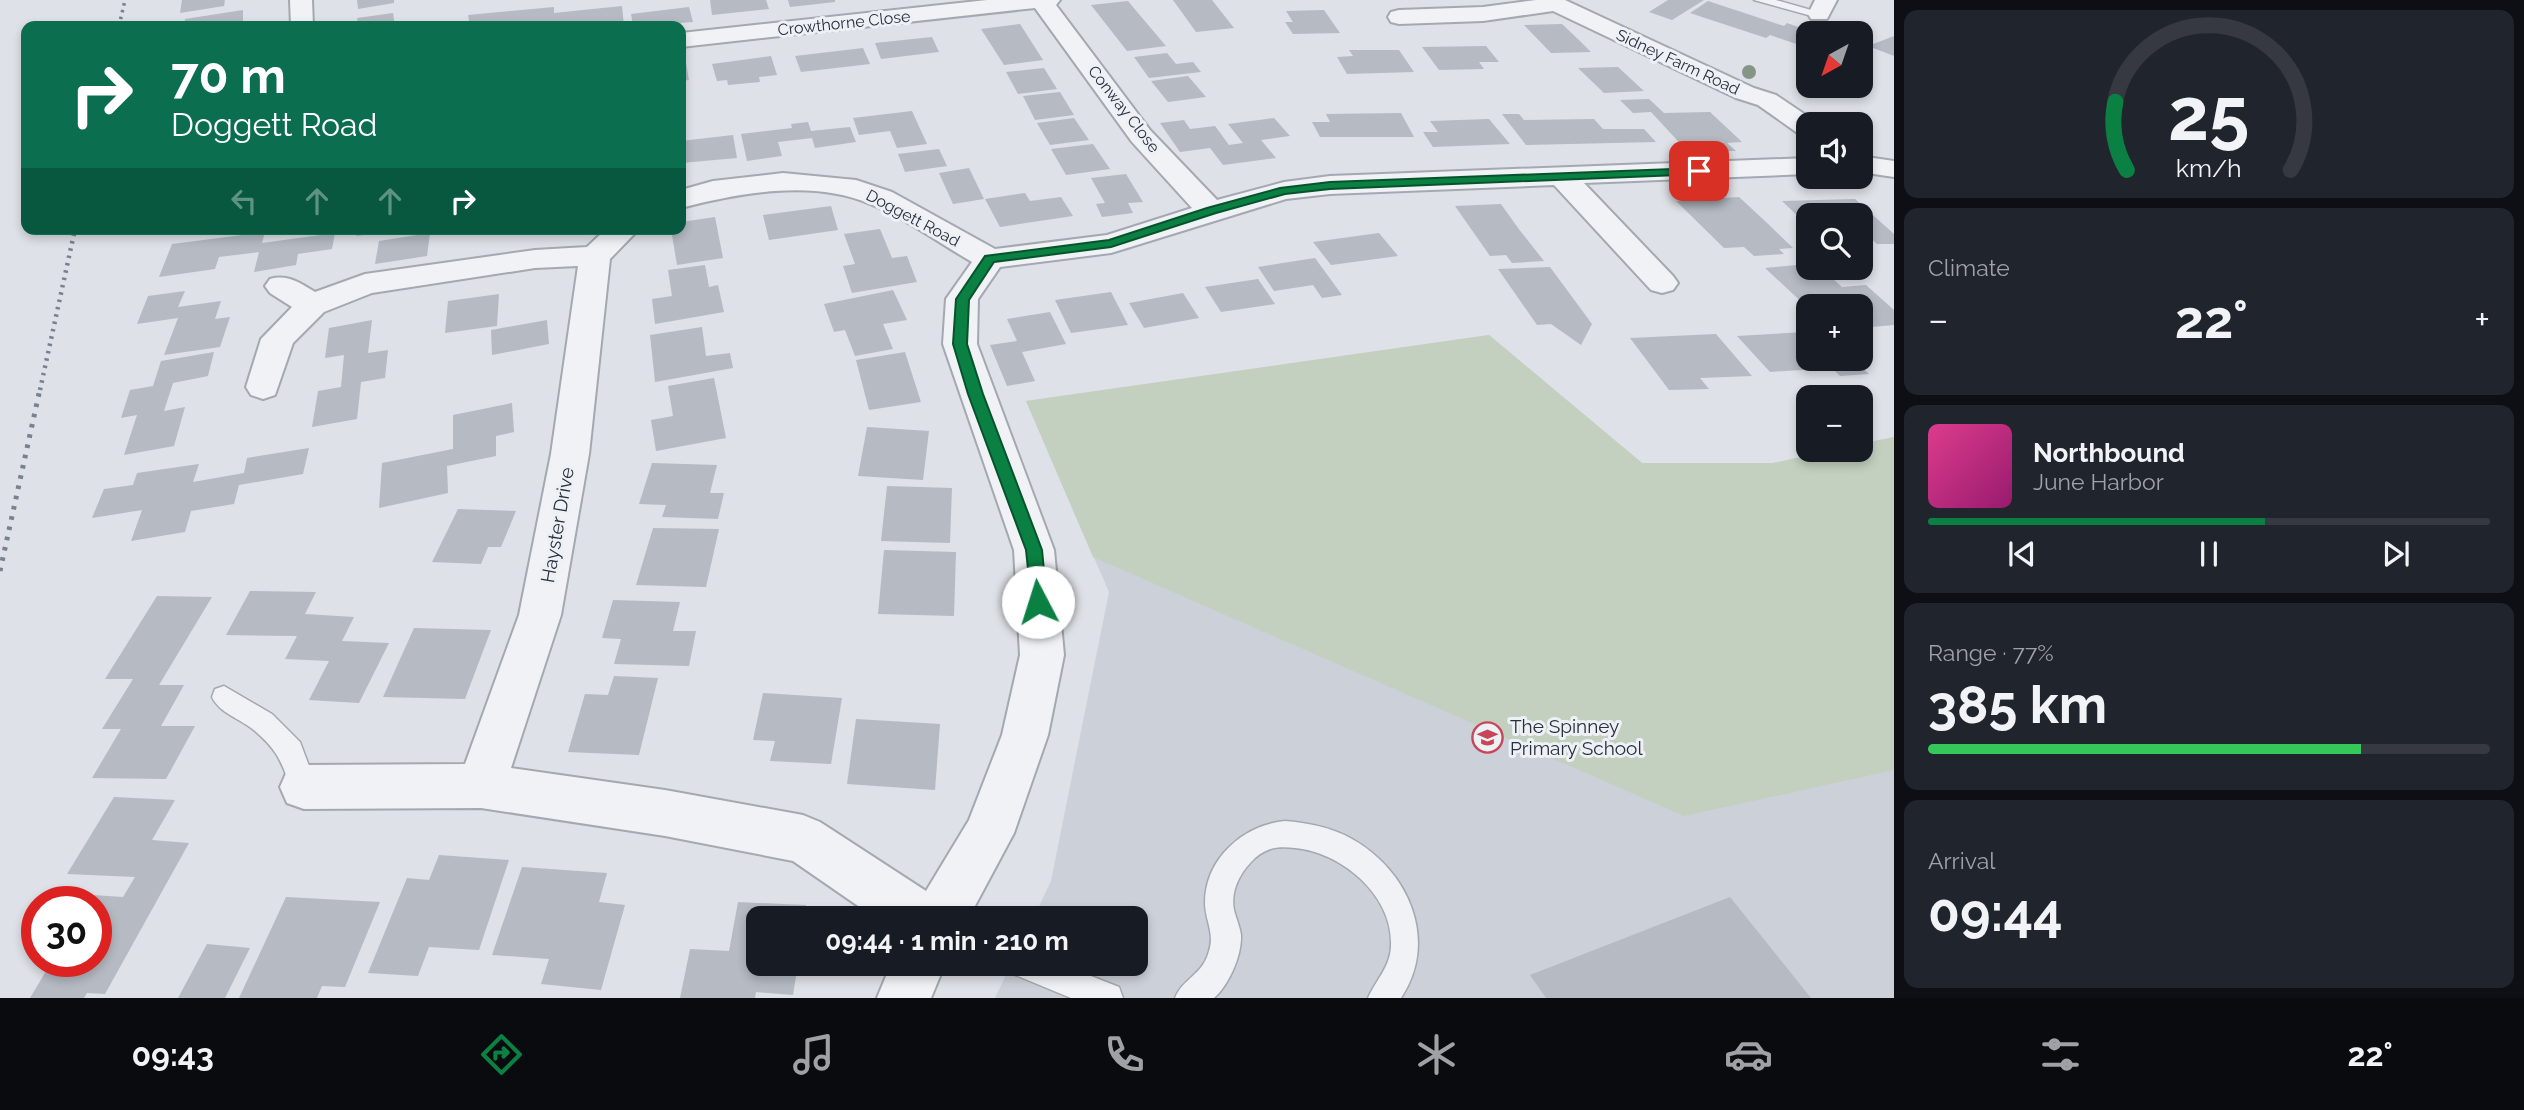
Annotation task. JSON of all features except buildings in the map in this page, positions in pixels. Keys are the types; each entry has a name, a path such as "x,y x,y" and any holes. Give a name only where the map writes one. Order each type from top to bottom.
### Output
{"street":[{"path":"301,0 302,21"},
{"name":"Crowthorne Close","path":"686,39 1046,1"},
{"name":"Conway Close","path":"1046,1 1141,136 1211,211"},
{"path":"1399,17 1483,14 1549,2"},
{"name":"Sidney Farm Road","path":"1549,2 1745,93 1767,100 1796,120"},
{"path":"1873,166 1894,169"},
{"path":"947,906 989,833 1025,735 1042,655 1034,550 960,344 962,299 990,259 1111,244 1211,211 1284,191 1330,185 1796,167"},
{"path":"1562,177 1662,283"},
{"name":"Doggett Road","path":"686,198 713,190 783,181 856,189 882,198 990,259"},
{"path":"263,387 278,339 313,305 365,284 535,259 610,243"},
{"name":"Hayster Drive","path":"481,786 540,615 610,243"},
{"path":"281,286 313,305"},
{"path":"303,787 481,786 665,813 803,839 903,906"},
{"path":"904,998 913,976"}],"lane":[{"path":"1760,0 1822,7"},
{"path":"224,697 263,722 292,750 303,787"},
{"path":"1190,998 1211,980 1227,940 1219,904 1221,888 1232,861 1265,836 1304,833 1348,849 1385,884 1390,893 1403,922 1405,939 1402,971 1395,986 1383,998"},
{"path":"1053,976 1108,998"}],"shaded area":[{"name":"The Spinney Primary School","path":"1489,335 1642,463 1773,463 1796,458 1796,462 1873,462 1873,441 1894,437 1894,998 995,998 1005,976 1148,976 1148,906 1039,906 1051,881 1109,592 1026,401"}],"green space":[{"path":"1489,335 1642,463 1773,463 1796,458 1796,462 1873,462 1873,441 1894,437 1894,770 1684,816 1093,557 1026,401"}],"railway":[{"path":"120,21 125,0"},
{"path":"40,390 74,235"},
{"path":"0,571 40,389"}],"place":[{"name":"The Spinney Primary School","path":"1487,737"}],"route":[{"path":"1038,602 1034,550 960,344 962,299 990,259 1111,244 1211,211 1284,191 1330,185 1699,171"}]}
